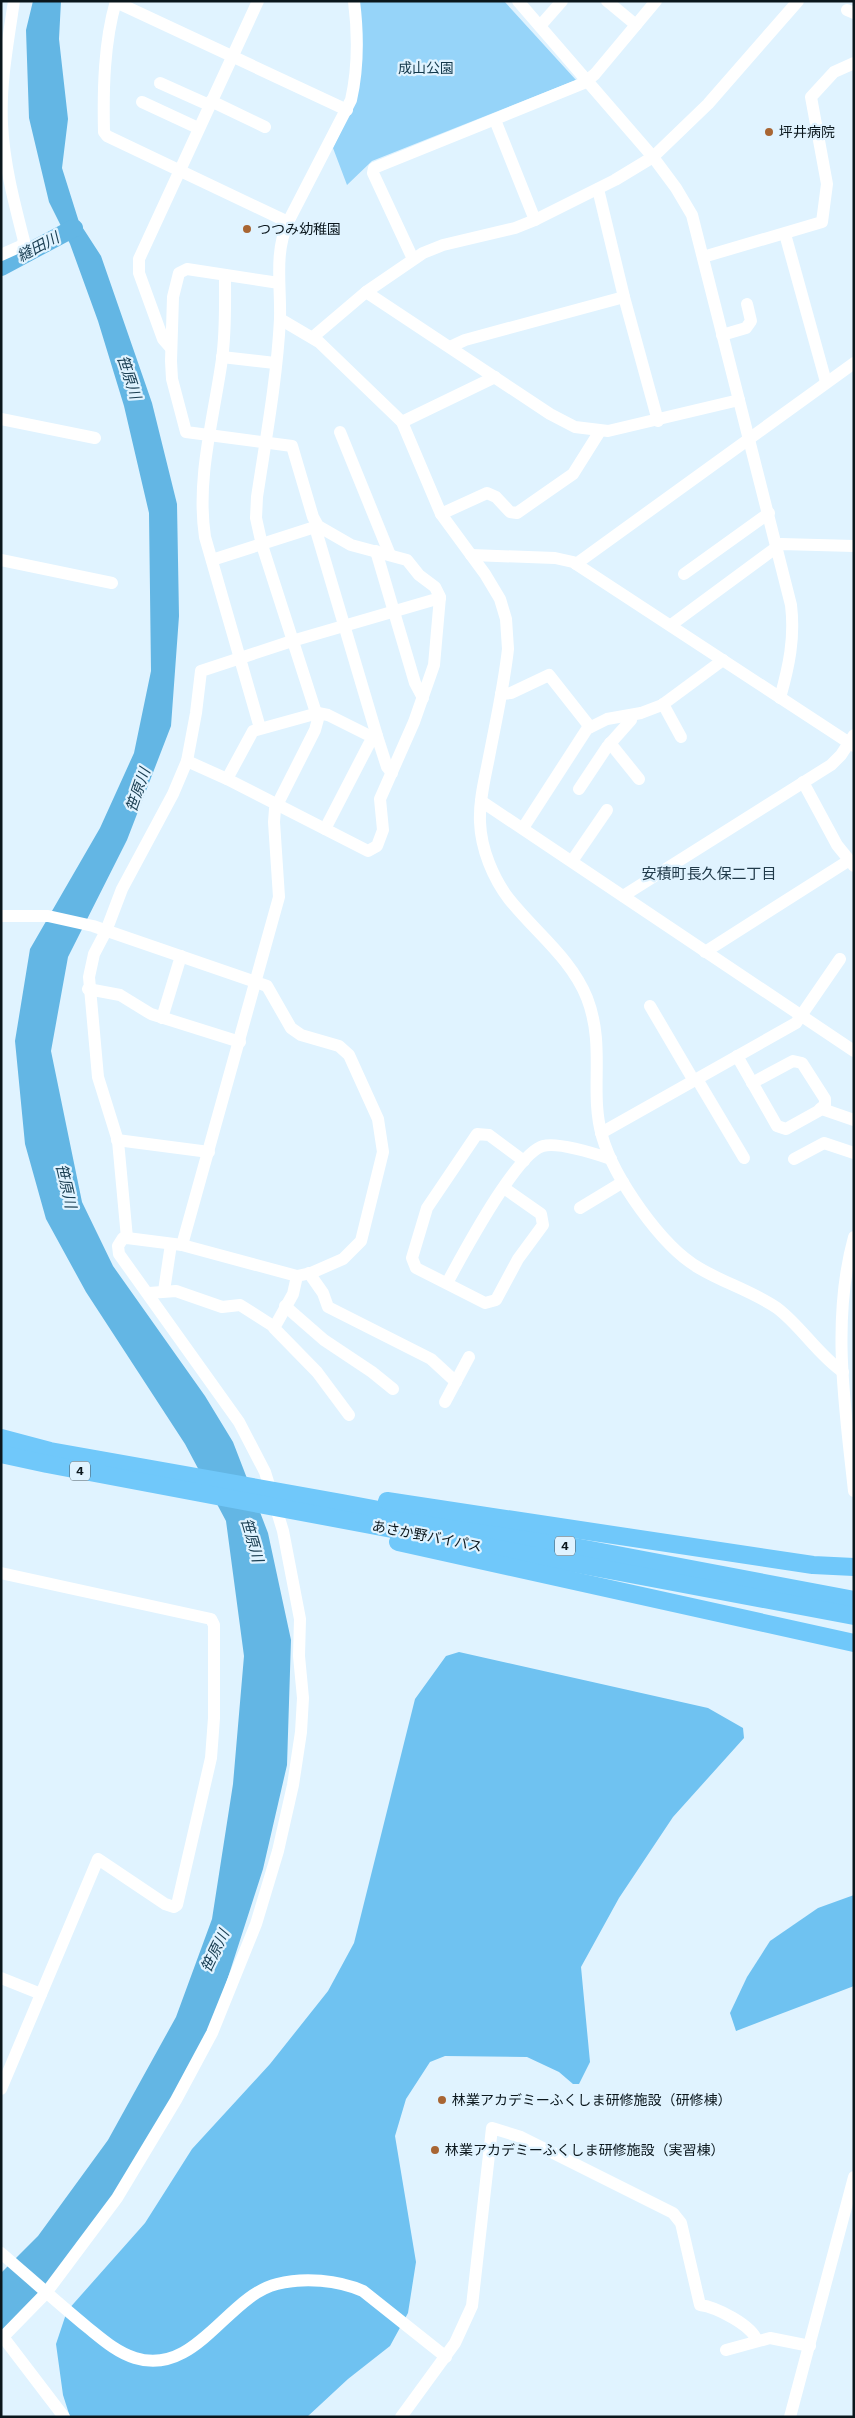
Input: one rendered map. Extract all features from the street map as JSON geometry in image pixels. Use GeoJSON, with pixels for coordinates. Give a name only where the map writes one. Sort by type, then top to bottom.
{"type":"FeatureCollection","features":[{"type":"Feature","properties":{"kind":"highway","name":"あさか野バイパス"},"geometry":{"type":"LineString","coordinates":[[1,1438],[283,1513],[854,1616]]}},
{"type":"Feature","properties":{"kind":"highway","name":"あさか野バイパス"},"geometry":{"type":"LineString","coordinates":[[1,1454],[156,1478],[276,1492],[854,1600]]}},
{"type":"Feature","properties":{"kind":"highway"},"geometry":{"type":"LineString","coordinates":[[276,1492],[344,1495],[796,1562],[854,1567]]}},
{"type":"Feature","properties":{"kind":"highway"},"geometry":{"type":"LineString","coordinates":[[283,1513],[854,1643]]}},
{"type":"Feature","properties":{"kind":"street"},"geometry":{"type":"LineString","coordinates":[[1,255],[21,246],[24,241],[10,186],[2,123],[4,69],[14,1]]}},
{"type":"Feature","properties":{"kind":"street"},"geometry":{"type":"LineString","coordinates":[[288,222],[110,139],[104,132],[104,86],[116,1],[347,110]]}},
{"type":"Feature","properties":{"kind":"street"},"geometry":{"type":"LineString","coordinates":[[170,347],[163,339],[138,266],[144,246],[258,1]]}},
{"type":"Feature","properties":{"kind":"street"},"geometry":{"type":"LineString","coordinates":[[164,1291],[177,1244],[209,1152],[279,897],[274,822],[276,805],[315,730],[318,719],[262,545],[256,518],[257,497],[280,319],[279,249],[288,222],[347,110],[354,86],[356,29],[354,1]]}},
{"type":"Feature","properties":{"kind":"street"},"geometry":{"type":"LineString","coordinates":[[518,1],[653,157],[688,207],[769,513],[793,623],[790,659],[780,698]]}},
{"type":"Feature","properties":{"kind":"street"},"geometry":{"type":"LineString","coordinates":[[540,26],[562,1]]}},
{"type":"Feature","properties":{"kind":"street"},"geometry":{"type":"LineString","coordinates":[[607,1],[636,25]]}},
{"type":"Feature","properties":{"kind":"street"},"geometry":{"type":"LineString","coordinates":[[413,259],[373,170],[378,165],[494,120],[586,81],[656,1]]}},
{"type":"Feature","properties":{"kind":"street"},"geometry":{"type":"LineString","coordinates":[[313,337],[366,292],[413,259],[443,245],[515,228],[536,220],[598,189],[653,157],[708,104],[798,1]]}},
{"type":"Feature","properties":{"kind":"street"},"geometry":{"type":"LineString","coordinates":[[702,257],[822,222],[826,184],[811,97],[834,72],[854,63]]}},
{"type":"Feature","properties":{"kind":"street"},"geometry":{"type":"LineString","coordinates":[[160,83],[264,127]]}},
{"type":"Feature","properties":{"kind":"street"},"geometry":{"type":"LineString","coordinates":[[142,102],[198,128]]}},
{"type":"Feature","properties":{"kind":"street"},"geometry":{"type":"LineString","coordinates":[[494,120],[536,220]]}},
{"type":"Feature","properties":{"kind":"street"},"geometry":{"type":"LineString","coordinates":[[598,189],[624,297],[658,421]]}},
{"type":"Feature","properties":{"kind":"street"},"geometry":{"type":"LineString","coordinates":[[785,234],[826,382]]}},
{"type":"Feature","properties":{"kind":"street"},"geometry":{"type":"LineString","coordinates":[[279,283],[187,270],[180,272],[173,297],[170,347],[172,379],[186,432],[289,445],[293,448],[376,737],[387,767],[392,772]]}},
{"type":"Feature","properties":{"kind":"street"},"geometry":{"type":"LineString","coordinates":[[225,275],[222,357],[210,435],[202,511],[205,537],[260,728]]}},
{"type":"Feature","properties":{"kind":"street"},"geometry":{"type":"LineString","coordinates":[[366,292],[557,419],[584,430],[617,430],[739,400]]}},
{"type":"Feature","properties":{"kind":"street"},"geometry":{"type":"LineString","coordinates":[[450,347],[465,340],[624,297]]}},
{"type":"Feature","properties":{"kind":"street"},"geometry":{"type":"LineString","coordinates":[[722,334],[746,328],[751,321],[746,304]]}},
{"type":"Feature","properties":{"kind":"street"},"geometry":{"type":"LineString","coordinates":[[280,319],[313,337],[394,412],[402,422],[441,514],[496,592],[506,619],[508,649],[481,801],[481,832],[484,849],[495,877],[509,898],[574,973],[588,1002],[598,1042],[598,1113],[601,1133],[610,1159],[623,1182],[665,1240],[682,1256],[699,1268],[757,1296],[778,1309],[804,1332],[821,1354],[843,1372]]}},
{"type":"Feature","properties":{"kind":"street"},"geometry":{"type":"LineString","coordinates":[[222,357],[275,363]]}},
{"type":"Feature","properties":{"kind":"street"},"geometry":{"type":"LineString","coordinates":[[576,564],[854,363]]}},
{"type":"Feature","properties":{"kind":"street"},"geometry":{"type":"LineString","coordinates":[[402,422],[495,377]]}},
{"type":"Feature","properties":{"kind":"street"},"geometry":{"type":"LineString","coordinates":[[1,419],[95,438]]}},
{"type":"Feature","properties":{"kind":"street"},"geometry":{"type":"LineString","coordinates":[[441,514],[487,493],[496,497],[510,512],[517,513],[571,475],[600,431]]}},
{"type":"Feature","properties":{"kind":"street"},"geometry":{"type":"LineString","coordinates":[[340,432],[390,555]]}},
{"type":"Feature","properties":{"kind":"street"},"geometry":{"type":"LineString","coordinates":[[684,574],[769,513]]}},
{"type":"Feature","properties":{"kind":"street"},"geometry":{"type":"LineString","coordinates":[[187,761],[227,779],[366,850],[377,846],[383,830],[380,798],[423,698],[434,665],[440,598],[435,587],[419,575],[410,562],[351,545],[317,527],[212,560]]}},
{"type":"Feature","properties":{"kind":"street"},"geometry":{"type":"LineString","coordinates":[[671,625],[777,546],[787,543],[854,546]]}},
{"type":"Feature","properties":{"kind":"street"},"geometry":{"type":"LineString","coordinates":[[376,551],[415,683],[423,698]]}},
{"type":"Feature","properties":{"kind":"street"},"geometry":{"type":"LineString","coordinates":[[470,555],[555,558],[576,564],[780,698],[852,741],[831,765],[623,896]]}},
{"type":"Feature","properties":{"kind":"street"},"geometry":{"type":"LineString","coordinates":[[1,560],[112,583]]}},
{"type":"Feature","properties":{"kind":"street"},"geometry":{"type":"LineString","coordinates":[[127,1238],[117,1140],[98,1077],[96,1039],[88,989],[92,963],[122,889],[173,794],[187,761],[195,722],[200,671],[292,641],[440,598]]}},
{"type":"Feature","properties":{"kind":"street"},"geometry":{"type":"LineString","coordinates":[[523,828],[580,738],[590,727],[607,720],[632,715],[663,704],[723,660]]}},
{"type":"Feature","properties":{"kind":"street"},"geometry":{"type":"LineString","coordinates":[[501,694],[512,693],[549,675],[590,727]]}},
{"type":"Feature","properties":{"kind":"street"},"geometry":{"type":"LineString","coordinates":[[663,704],[681,737]]}},
{"type":"Feature","properties":{"kind":"street"},"geometry":{"type":"LineString","coordinates":[[227,779],[249,734],[260,728],[315,712],[328,715],[376,737]]}},
{"type":"Feature","properties":{"kind":"street"},"geometry":{"type":"LineString","coordinates":[[579,789],[610,743],[631,720],[632,715]]}},
{"type":"Feature","properties":{"kind":"street"},"geometry":{"type":"LineString","coordinates":[[325,830],[369,744],[376,737]]}},
{"type":"Feature","properties":{"kind":"street"},"geometry":{"type":"LineString","coordinates":[[610,743],[639,779]]}},
{"type":"Feature","properties":{"kind":"street"},"geometry":{"type":"LineString","coordinates":[[705,952],[851,864],[837,846],[803,782]]}},
{"type":"Feature","properties":{"kind":"street"},"geometry":{"type":"LineString","coordinates":[[481,801],[854,1051]]}},
{"type":"Feature","properties":{"kind":"street"},"geometry":{"type":"LineString","coordinates":[[572,861],[607,810]]}},
{"type":"Feature","properties":{"kind":"street"},"geometry":{"type":"LineString","coordinates":[[1,916],[48,916],[106,931],[257,981],[266,986],[274,996],[291,1028],[301,1035],[339,1046],[350,1055],[378,1119],[383,1152],[361,1241],[342,1259],[303,1274],[273,1326]]}},
{"type":"Feature","properties":{"kind":"street"},"geometry":{"type":"LineString","coordinates":[[162,1018],[181,956]]}},
{"type":"Feature","properties":{"kind":"street"},"geometry":{"type":"LineString","coordinates":[[601,1133],[796,1023],[840,959]]}},
{"type":"Feature","properties":{"kind":"street"},"geometry":{"type":"LineString","coordinates":[[88,989],[120,995],[145,1011],[162,1018],[240,1042]]}},
{"type":"Feature","properties":{"kind":"street"},"geometry":{"type":"LineString","coordinates":[[650,1006],[744,1158]]}},
{"type":"Feature","properties":{"kind":"street"},"geometry":{"type":"LineString","coordinates":[[737,1056],[752,1083],[777,1126],[786,1129],[825,1105],[825,1099],[802,1062],[793,1061],[752,1083]]}},
{"type":"Feature","properties":{"kind":"street"},"geometry":{"type":"LineString","coordinates":[[820,1109],[854,1120]]}},
{"type":"Feature","properties":{"kind":"street"},"geometry":{"type":"LineString","coordinates":[[504,1188],[542,1214],[542,1227],[518,1259],[496,1300],[485,1302],[416,1268],[412,1261],[427,1208],[441,1184],[479,1133],[489,1135],[524,1161]]}},
{"type":"Feature","properties":{"kind":"street"},"geometry":{"type":"LineString","coordinates":[[117,1140],[209,1152]]}},
{"type":"Feature","properties":{"kind":"street"},"geometry":{"type":"LineString","coordinates":[[794,1160],[824,1143],[854,1153]]}},
{"type":"Feature","properties":{"kind":"street"},"geometry":{"type":"LineString","coordinates":[[447,1283],[485,1216],[524,1161],[534,1151],[546,1146],[579,1150],[610,1159]]}},
{"type":"Feature","properties":{"kind":"street"},"geometry":{"type":"LineString","coordinates":[[580,1208],[623,1182]]}},
{"type":"Feature","properties":{"kind":"street"},"geometry":{"type":"LineString","coordinates":[[854,1237],[842,1300],[841,1333],[843,1372],[851,1433],[854,1491]]}},
{"type":"Feature","properties":{"kind":"street"},"geometry":{"type":"LineString","coordinates":[[64,2417],[2,2338],[44,2291],[117,2198],[176,2100],[212,2033],[256,1924],[278,1851],[293,1784],[304,1698],[300,1656],[300,1619],[284,1532],[265,1472],[239,1422],[120,1254],[118,1246],[120,1241],[127,1238],[177,1244],[303,1274],[323,1293],[328,1307],[431,1359],[456,1382]]}},
{"type":"Feature","properties":{"kind":"street"},"geometry":{"type":"LineString","coordinates":[[149,1293],[180,1291],[222,1307],[240,1305],[273,1326],[277,1333],[317,1372],[349,1415]]}},
{"type":"Feature","properties":{"kind":"street"},"geometry":{"type":"LineString","coordinates":[[285,1306],[324,1340],[372,1372],[393,1389]]}},
{"type":"Feature","properties":{"kind":"street"},"geometry":{"type":"LineString","coordinates":[[445,1402],[469,1358]]}},
{"type":"Feature","properties":{"kind":"street"},"geometry":{"type":"LineString","coordinates":[[1,1574],[198,1614],[211,1619],[214,1625],[214,1718],[211,1758],[177,1905],[174,1907],[165,1904],[98,1859],[1,2089]]}},
{"type":"Feature","properties":{"kind":"street"},"geometry":{"type":"LineString","coordinates":[[1,1978],[41,1994]]}},
{"type":"Feature","properties":{"kind":"street"},"geometry":{"type":"LineString","coordinates":[[401,2417],[455,2343],[472,2306],[492,2128],[522,2136],[673,2213],[681,2223],[700,2305],[717,2310],[743,2324],[753,2332],[757,2341]]}},
{"type":"Feature","properties":{"kind":"street"},"geometry":{"type":"LineString","coordinates":[[790,2417],[854,2177]]}},
{"type":"Feature","properties":{"kind":"street"},"geometry":{"type":"LineString","coordinates":[[1,2253],[116,2350],[136,2359],[170,2358],[194,2346],[246,2300],[276,2284],[305,2280],[347,2284],[363,2291],[446,2357]]}},
{"type":"Feature","properties":{"kind":"street"},"geometry":{"type":"LineString","coordinates":[[726,2350],[775,2338],[810,2346]]}},
{"type":"Feature","properties":{"kind":"green space","name":"成山公園"},"geometry":{"type":"Polygon","coordinates":[[[358,1],[504,1],[576,80],[372,161],[347,185],[333,148],[357,98],[358,1]]]}},
{"type":"Feature","properties":{"kind":"shaded area"},"geometry":{"type":"Polygon","coordinates":[[[459,1652],[708,1708],[743,1728],[744,1738],[673,1817],[619,1898],[581,1967],[590,2062],[579,2084],[573,2084],[559,2072],[527,2057],[445,2056],[430,2062],[406,2099],[395,2136],[416,2262],[408,2313],[390,2346],[348,2379],[307,2417],[70,2417],[63,2395],[56,2344],[67,2311],[145,2223],[192,2149],[270,2064],[328,1991],[354,1943],[415,1699],[446,1656],[459,1652]]]}},
{"type":"Feature","properties":{"kind":"shaded area"},"geometry":{"type":"Polygon","coordinates":[[[854,1895],[854,1986],[736,2031],[730,2013],[747,1977],[770,1941],[818,1908],[854,1895]]]}},
{"type":"Feature","properties":{"kind":"water","name":"笹原川"},"geometry":{"type":"Polygon","coordinates":[[[33,1],[61,1],[59,39],[68,119],[62,168],[79,222],[101,256],[152,403],[177,504],[179,616],[171,726],[127,840],[68,957],[51,1051],[82,1202],[113,1266],[205,1396],[233,1442],[268,1533],[291,1640],[287,1765],[263,1869],[212,2027],[157,2134],[74,2261],[1,2336],[1,2273],[38,2236],[108,2140],[176,2017],[212,1919],[233,1784],[244,1656],[226,1521],[185,1444],[86,1292],[46,1219],[25,1144],[15,1041],[30,949],[100,828],[134,753],[151,671],[149,513],[124,406],[98,321],[70,244],[49,202],[29,118],[26,30],[33,1]]]}},
{"type":"Feature","properties":{"kind":"waterway","name":"縫田川"},"geometry":{"type":"LineString","coordinates":[[1,267],[74,228]]}},
{"type":"Feature","properties":{"kind":"place","name":"坪井病院"},"geometry":{"type":"Point","coordinates":[769,132]}},
{"type":"Feature","properties":{"kind":"place","name":"つつみ幼稚園"},"geometry":{"type":"Point","coordinates":[247,229]}},
{"type":"Feature","properties":{"kind":"place","name":"林業アカデミーふくしま研修施設（研修棟）"},"geometry":{"type":"Point","coordinates":[442,2100]}},
{"type":"Feature","properties":{"kind":"place","name":"林業アカデミーふくしま研修施設（実習棟）"},"geometry":{"type":"Point","coordinates":[435,2150]}},
{"type":"Feature","properties":{"kind":"district","name":"安積町長久保二丁目"},"geometry":{"type":"Point","coordinates":[709,874]}}]}
